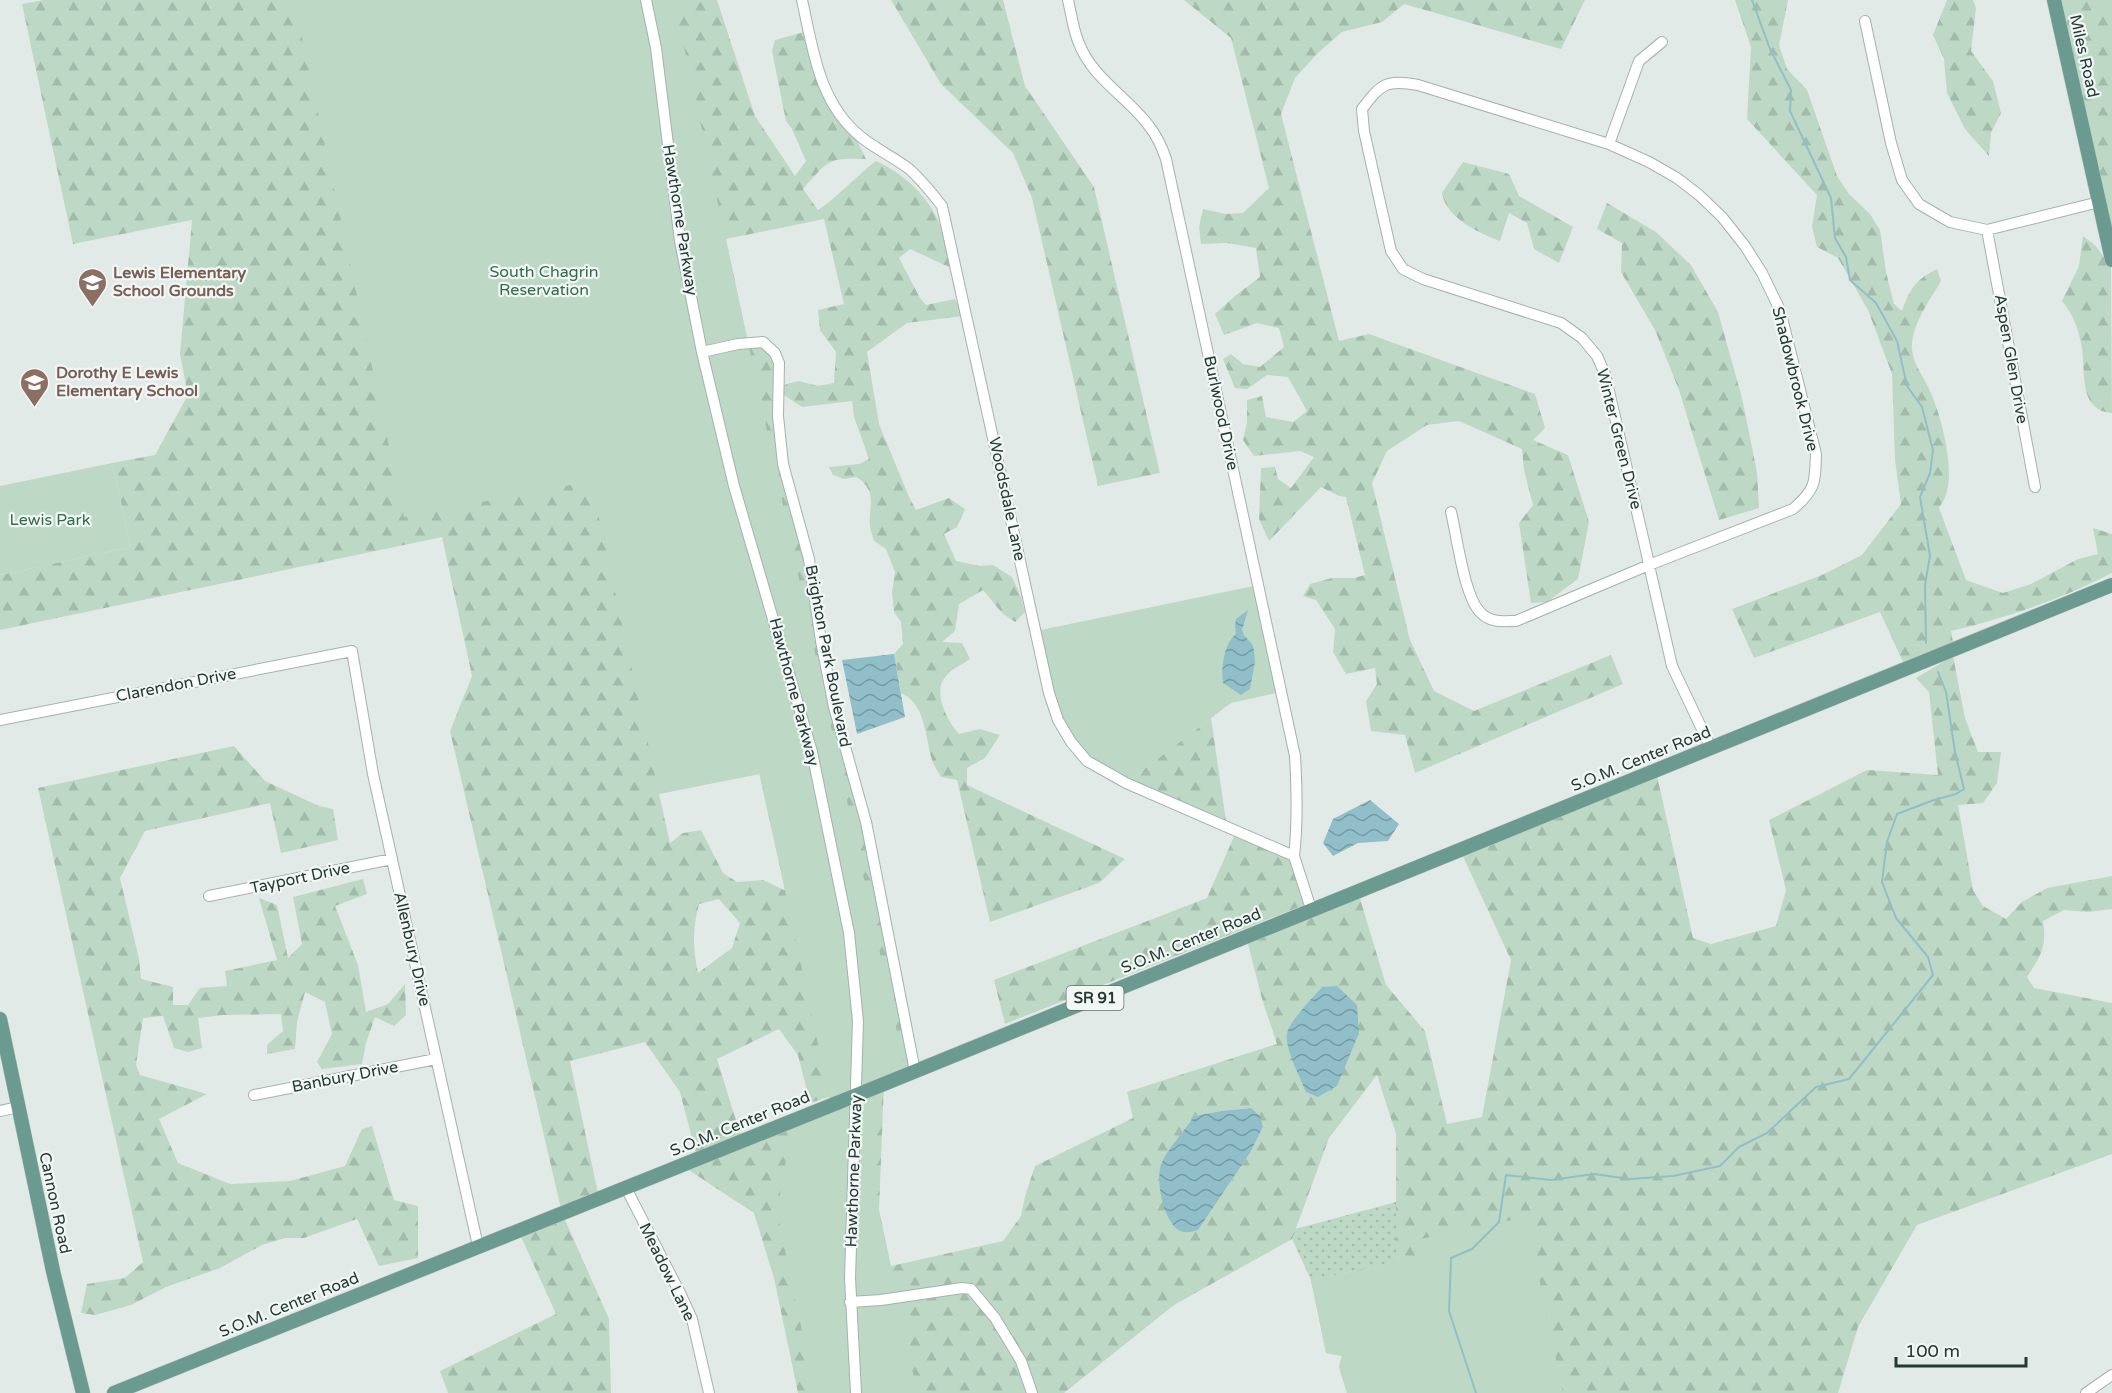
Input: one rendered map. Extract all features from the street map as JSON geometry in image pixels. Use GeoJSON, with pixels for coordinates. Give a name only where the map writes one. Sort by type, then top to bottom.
{"type":"FeatureCollection","features":[{"type":"Feature","properties":{"kind":"main road","name":"Miles Road"},"geometry":{"type":"LineString","coordinates":[[2054,0],[2112,260]]}},
{"type":"Feature","properties":{"kind":"main road","name":"S.O.M. Center Road"},"geometry":{"type":"LineString","coordinates":[[114,1393],[857,1095],[2112,585]]}},
{"type":"Feature","properties":{"kind":"main road","name":"Cannon Road"},"geometry":{"type":"LineString","coordinates":[[0,1019],[53,1271],[83,1393]]}},
{"type":"Feature","properties":{"kind":"street","name":"Hawthorne Parkway"},"geometry":{"type":"LineString","coordinates":[[646,0],[656,48],[680,241],[702,352],[734,486],[812,752],[849,933],[856,992],[858,1054],[850,1233],[850,1302],[856,1393]]}},
{"type":"Feature","properties":{"kind":"street","name":"Woodsdale Lane"},"geometry":{"type":"LineString","coordinates":[[802,0],[819,74],[831,102],[847,124],[862,138],[908,169],[926,185],[942,206],[1049,693],[1058,720],[1071,742],[1087,761],[1126,783],[1294,856]]}},
{"type":"Feature","properties":{"kind":"street","name":"Burlwood Drive"},"geometry":{"type":"LineString","coordinates":[[1068,0],[1078,42],[1092,66],[1107,85],[1148,124],[1159,141],[1166,159],[1295,756],[1298,796],[1294,856]]}},
{"type":"Feature","properties":{"kind":"street"},"geometry":{"type":"LineString","coordinates":[[1865,21],[1890,143],[1902,180],[1919,204],[1950,222],[1987,230],[2098,202]]}},
{"type":"Feature","properties":{"kind":"street"},"geometry":{"type":"LineString","coordinates":[[1609,144],[1639,61],[1662,42]]}},
{"type":"Feature","properties":{"kind":"street","name":"Shadowbrook Drive"},"geometry":{"type":"LineString","coordinates":[[1362,109],[1377,89],[1398,81],[1418,85],[1609,144],[1677,178],[1722,217],[1745,246],[1762,273],[1780,310],[1816,454],[1815,478],[1810,494],[1793,509],[1516,621],[1496,622],[1482,614],[1471,599],[1451,512]]}},
{"type":"Feature","properties":{"kind":"street","name":"Winter Green Drive"},"geometry":{"type":"LineString","coordinates":[[1362,109],[1364,131],[1391,251],[1402,269],[1423,279],[1561,323],[1582,338],[1597,356],[1605,374],[1672,666],[1712,748]]}},
{"type":"Feature","properties":{"kind":"street","name":"Aspen Glen Drive"},"geometry":{"type":"LineString","coordinates":[[1987,230],[2035,487]]}},
{"type":"Feature","properties":{"kind":"street","name":"Brighton Park Boulevard"},"geometry":{"type":"LineString","coordinates":[[702,352],[747,342],[763,342],[775,353],[779,363],[778,417],[783,464],[810,567],[834,707],[866,822],[915,1071]]}},
{"type":"Feature","properties":{"kind":"street","name":"Clarendon Drive"},"geometry":{"type":"LineString","coordinates":[[0,720],[352,651]]}},
{"type":"Feature","properties":{"kind":"street","name":"Allenbury Drive"},"geometry":{"type":"LineString","coordinates":[[352,651],[373,774],[478,1246]]}},
{"type":"Feature","properties":{"kind":"street"},"geometry":{"type":"LineString","coordinates":[[1294,856],[1311,909]]}},
{"type":"Feature","properties":{"kind":"street","name":"Tayport Drive"},"geometry":{"type":"LineString","coordinates":[[209,896],[392,859]]}},
{"type":"Feature","properties":{"kind":"street","name":"Banbury Drive"},"geometry":{"type":"LineString","coordinates":[[254,1095],[436,1059]]}},
{"type":"Feature","properties":{"kind":"street"},"geometry":{"type":"LineString","coordinates":[[0,1111],[18,1107]]}},
{"type":"Feature","properties":{"kind":"street","name":"Meadow Lane"},"geometry":{"type":"LineString","coordinates":[[626,1188],[692,1319],[710,1393]]}},
{"type":"Feature","properties":{"kind":"street"},"geometry":{"type":"LineString","coordinates":[[850,1302],[881,1300],[962,1288],[971,1289],[995,1318],[1014,1347],[1032,1393]]}},
{"type":"Feature","properties":{"kind":"street"},"geometry":{"type":"LineString","coordinates":[[2086,1393],[2112,1375]]}},
{"type":"Feature","properties":{"kind":"green space"},"geometry":{"type":"Polygon","coordinates":[[[43,0],[717,0],[755,116],[795,176],[806,161],[786,121],[772,51],[775,40],[804,32],[814,70],[832,114],[857,141],[866,159],[836,160],[818,172],[803,189],[818,210],[876,161],[895,171],[926,200],[942,230],[951,268],[910,249],[899,258],[926,305],[955,299],[963,316],[907,323],[867,352],[879,424],[916,510],[949,498],[965,509],[957,527],[944,534],[956,561],[980,566],[993,565],[1012,577],[1025,612],[1015,622],[1002,613],[983,590],[959,604],[955,631],[942,642],[962,643],[970,659],[952,670],[942,681],[940,689],[942,705],[959,734],[980,729],[1000,735],[985,758],[967,768],[967,785],[1125,859],[1099,883],[990,922],[957,780],[941,777],[932,760],[920,713],[909,698],[901,693],[894,654],[903,644],[901,622],[894,612],[892,592],[895,572],[886,549],[874,541],[870,527],[870,493],[863,482],[856,477],[844,479],[833,475],[829,467],[859,464],[869,459],[854,417],[852,401],[802,407],[784,395],[784,385],[798,381],[818,386],[834,383],[836,352],[820,330],[818,310],[844,304],[824,219],[726,239],[748,342],[755,341],[775,353],[778,417],[791,494],[821,641],[860,794],[915,1071],[884,1083],[879,1210],[891,1266],[1003,1241],[1021,1216],[1035,1166],[1133,1118],[1127,1092],[1277,1044],[1262,999],[1246,936],[1358,892],[1386,985],[1425,1031],[1447,1124],[1482,1117],[1511,960],[1460,850],[1656,771],[1693,938],[1711,944],[1776,926],[1786,890],[1769,820],[1867,770],[1938,775],[1929,692],[1916,678],[1953,656],[1965,718],[1978,752],[2001,752],[1997,783],[1983,803],[1958,805],[1973,890],[1983,906],[2006,919],[2022,902],[2047,888],[2112,876],[2112,909],[2088,912],[2064,910],[2043,921],[2042,951],[2027,977],[2034,988],[2112,1003],[2112,1154],[1917,1225],[1858,1327],[1838,1393],[1347,1393],[1339,1367],[1342,1356],[1326,1353],[1311,1280],[1396,1262],[1396,1134],[1377,1075],[1329,1138],[1292,1239],[1174,1305],[1064,1393],[798,1393],[774,1278],[754,1213],[681,1165],[697,1158],[680,1092],[645,1042],[570,1061],[599,1198],[562,1213],[450,731],[472,676],[442,537],[0,630],[0,575],[131,547],[112,463],[155,455],[188,395],[180,354],[192,220],[73,244],[22,4],[43,0]],[[759,773],[659,794],[670,843],[683,833],[701,830],[723,873],[737,882],[763,880],[785,890],[759,773]],[[719,899],[699,904],[694,939],[698,973],[732,948],[740,923],[719,899]],[[779,1029],[717,1059],[742,1140],[831,1105],[829,1097],[810,1103],[798,1055],[779,1029]],[[1251,1108],[1194,1116],[1161,1163],[1198,1230],[1250,1153],[1263,1127],[1251,1108]]]}},
{"type":"Feature","properties":{"kind":"green space","name":"South Chagrin Reservation"},"geometry":{"type":"Polygon","coordinates":[[[294,0],[674,0],[906,1074],[885,1083],[871,1173],[917,1393],[815,1393],[777,1212],[793,1120],[831,1104],[760,774],[659,794],[591,481],[404,517],[294,0]]]}},
{"type":"Feature","properties":{"kind":"green space"},"geometry":{"type":"Polygon","coordinates":[[[891,0],[1003,0],[1025,86],[1094,187],[1160,473],[1098,486],[1032,198],[1013,153],[941,84],[891,0]]]}},
{"type":"Feature","properties":{"kind":"green space"},"geometry":{"type":"Polygon","coordinates":[[[1184,0],[1585,0],[1561,49],[1404,4],[1382,22],[1342,32],[1318,53],[1295,78],[1281,114],[1339,341],[1369,334],[1535,394],[1545,428],[1533,440],[1568,455],[1589,522],[1578,579],[1547,602],[1531,603],[1519,523],[1533,505],[1524,470],[1522,449],[1459,421],[1427,425],[1387,451],[1372,483],[1410,640],[1434,691],[1474,711],[1611,655],[1623,684],[1415,773],[1405,735],[1371,731],[1366,701],[1377,684],[1375,668],[1346,674],[1333,652],[1335,629],[1316,600],[1303,596],[1310,584],[1332,578],[1354,578],[1365,575],[1346,497],[1321,487],[1269,541],[1259,519],[1261,468],[1275,467],[1278,479],[1291,488],[1314,457],[1300,451],[1254,456],[1243,440],[1247,422],[1247,400],[1262,396],[1266,417],[1293,422],[1307,411],[1288,377],[1267,375],[1247,389],[1235,388],[1223,359],[1231,354],[1243,364],[1260,367],[1284,347],[1279,328],[1257,323],[1224,335],[1215,314],[1260,277],[1256,248],[1227,243],[1201,244],[1199,227],[1203,209],[1226,214],[1243,213],[1269,188],[1231,38],[1184,0]]]}},
{"type":"Feature","properties":{"kind":"green space"},"geometry":{"type":"Polygon","coordinates":[[[1735,0],[1788,0],[1779,45],[1787,69],[1807,90],[1837,176],[1849,194],[1870,214],[1880,230],[1886,272],[1894,304],[1902,311],[1914,286],[1923,277],[1937,269],[1941,281],[1918,322],[1912,349],[1942,426],[1948,454],[1949,480],[1946,495],[1939,508],[1966,580],[2003,593],[2031,584],[2078,559],[2098,554],[2093,528],[2112,534],[2112,573],[2033,607],[1951,631],[1953,642],[1903,662],[1880,612],[1754,658],[1732,609],[1822,575],[1862,555],[1901,504],[1895,460],[1892,374],[1868,310],[1838,258],[1817,247],[1812,227],[1817,195],[1747,119],[1751,47],[1735,0]]]}},
{"type":"Feature","properties":{"kind":"green space"},"geometry":{"type":"Polygon","coordinates":[[[1947,0],[1973,0],[1976,8],[1971,51],[1993,81],[2001,113],[1991,133],[1989,156],[1965,129],[1947,93],[1944,59],[1933,35],[1947,0]]]}},
{"type":"Feature","properties":{"kind":"green space"},"geometry":{"type":"Polygon","coordinates":[[[2054,0],[2112,0],[2112,260],[2054,0]]]}},
{"type":"Feature","properties":{"kind":"green space"},"geometry":{"type":"Polygon","coordinates":[[[1463,162],[1509,174],[1519,196],[1573,227],[1559,263],[1534,249],[1527,223],[1509,213],[1500,241],[1473,229],[1450,210],[1442,193],[1463,162]]]}},
{"type":"Feature","properties":{"kind":"green space"},"geometry":{"type":"Polygon","coordinates":[[[1607,203],[1656,232],[1691,265],[1718,312],[1742,398],[1757,472],[1759,508],[1719,520],[1679,390],[1655,330],[1621,272],[1622,243],[1597,229],[1607,203]]]}},
{"type":"Feature","properties":{"kind":"green space"},"geometry":{"type":"Polygon","coordinates":[[[2083,236],[2095,245],[2111,267],[2112,413],[2101,410],[2088,396],[2085,386],[2083,353],[2076,325],[2062,301],[2079,266],[2083,236]]]}},
{"type":"Feature","properties":{"kind":"green space","name":"Lewis Park"},"geometry":{"type":"Polygon","coordinates":[[[112,463],[131,547],[0,575],[0,486],[112,463]]]}},
{"type":"Feature","properties":{"kind":"green space"},"geometry":{"type":"Polygon","coordinates":[[[1258,585],[1281,692],[1231,703],[1126,783],[1087,761],[1058,720],[1036,631],[1258,585]]]}},
{"type":"Feature","properties":{"kind":"green space"},"geometry":{"type":"Polygon","coordinates":[[[1211,718],[1227,828],[1126,783],[1211,718]]]}},
{"type":"Feature","properties":{"kind":"green space"},"geometry":{"type":"Polygon","coordinates":[[[234,746],[265,781],[319,806],[333,809],[338,840],[281,853],[270,803],[145,831],[120,878],[139,959],[141,979],[173,987],[173,1005],[188,1005],[200,988],[227,986],[225,971],[277,960],[259,898],[277,905],[288,958],[302,944],[293,897],[363,879],[367,894],[335,906],[358,965],[366,1012],[388,1004],[405,984],[406,1015],[394,1026],[375,1017],[362,1064],[322,1069],[317,1062],[332,1034],[325,1002],[305,992],[297,1022],[295,1049],[267,1054],[267,1045],[283,1031],[281,1014],[198,1018],[202,1048],[188,1052],[174,1048],[163,1016],[143,1018],[136,1065],[140,1075],[207,1094],[159,1119],[178,1163],[230,1184],[290,1181],[345,1166],[362,1129],[372,1126],[394,1200],[418,1206],[418,1258],[379,1266],[357,1219],[304,1238],[285,1238],[262,1245],[220,1268],[166,1287],[131,1305],[95,1315],[81,1313],[87,1284],[125,1278],[143,1262],[38,788],[234,746]]]}},
{"type":"Feature","properties":{"kind":"green space"},"geometry":{"type":"Polygon","coordinates":[[[1236,832],[1294,856],[1309,903],[1005,1024],[994,980],[1207,898],[1236,832]]]}},
{"type":"Feature","properties":{"kind":"green space"},"geometry":{"type":"Polygon","coordinates":[[[1396,1202],[1396,1262],[1311,1280],[1292,1239],[1295,1229],[1396,1202]]]}},
{"type":"Feature","properties":{"kind":"green space"},"geometry":{"type":"Polygon","coordinates":[[[562,1213],[609,1319],[611,1393],[448,1393],[440,1371],[556,1314],[518,1230],[562,1213]]]}},
{"type":"Feature","properties":{"kind":"green space"},"geometry":{"type":"Polygon","coordinates":[[[1526,1217],[1563,1393],[1347,1393],[1339,1367],[1342,1356],[1326,1353],[1311,1280],[1414,1259],[1416,1240],[1526,1217]]]}},
{"type":"Feature","properties":{"kind":"water"},"geometry":{"type":"Polygon","coordinates":[[[1248,610],[1242,630],[1252,644],[1255,662],[1250,689],[1241,695],[1223,683],[1222,670],[1226,650],[1236,634],[1236,619],[1248,610]]]}},
{"type":"Feature","properties":{"kind":"water"},"geometry":{"type":"Polygon","coordinates":[[[894,654],[905,717],[857,734],[842,660],[894,654]]]}},
{"type":"Feature","properties":{"kind":"water"},"geometry":{"type":"Polygon","coordinates":[[[1370,800],[1399,824],[1388,841],[1358,843],[1333,856],[1323,843],[1333,819],[1370,800]]]}},
{"type":"Feature","properties":{"kind":"water"},"geometry":{"type":"Polygon","coordinates":[[[1337,986],[1357,1005],[1359,1033],[1337,1086],[1318,1097],[1306,1092],[1290,1054],[1287,1033],[1297,1016],[1322,987],[1337,986]]]}},
{"type":"Feature","properties":{"kind":"water"},"geometry":{"type":"Polygon","coordinates":[[[1251,1108],[1260,1116],[1263,1127],[1250,1153],[1198,1230],[1186,1232],[1177,1229],[1166,1213],[1160,1190],[1160,1169],[1165,1157],[1194,1116],[1251,1108]]]}},
{"type":"Feature","properties":{"kind":"waterway"},"geometry":{"type":"LineString","coordinates":[[1752,0],[1770,49],[1791,90],[1790,111],[1831,198],[1835,238],[1846,257],[1850,280],[1876,303],[1897,341],[1907,386],[1922,407],[1933,450],[1930,473],[1920,497],[1930,556],[1925,585],[1926,643]]}},
{"type":"Feature","properties":{"kind":"waterway"},"geometry":{"type":"LineString","coordinates":[[1476,1393],[1449,1311],[1451,1258],[1472,1249],[1499,1222],[1506,1175],[1551,1180],[1594,1174],[1630,1179],[1673,1176],[1720,1166],[1739,1147],[1767,1133],[1816,1087],[1849,1079],[1933,975],[1928,957],[1896,918],[1882,882],[1887,842],[1897,814],[1956,794],[1964,789],[1955,752],[1946,692],[1938,672]]}},
{"type":"Feature","properties":{"kind":"place","name":"Lewis Elementary School Grounds"},"geometry":{"type":"Point","coordinates":[92,308]}},
{"type":"Feature","properties":{"kind":"place","name":"Dorothy E Lewis Elementary School"},"geometry":{"type":"Point","coordinates":[35,408]}}]}
